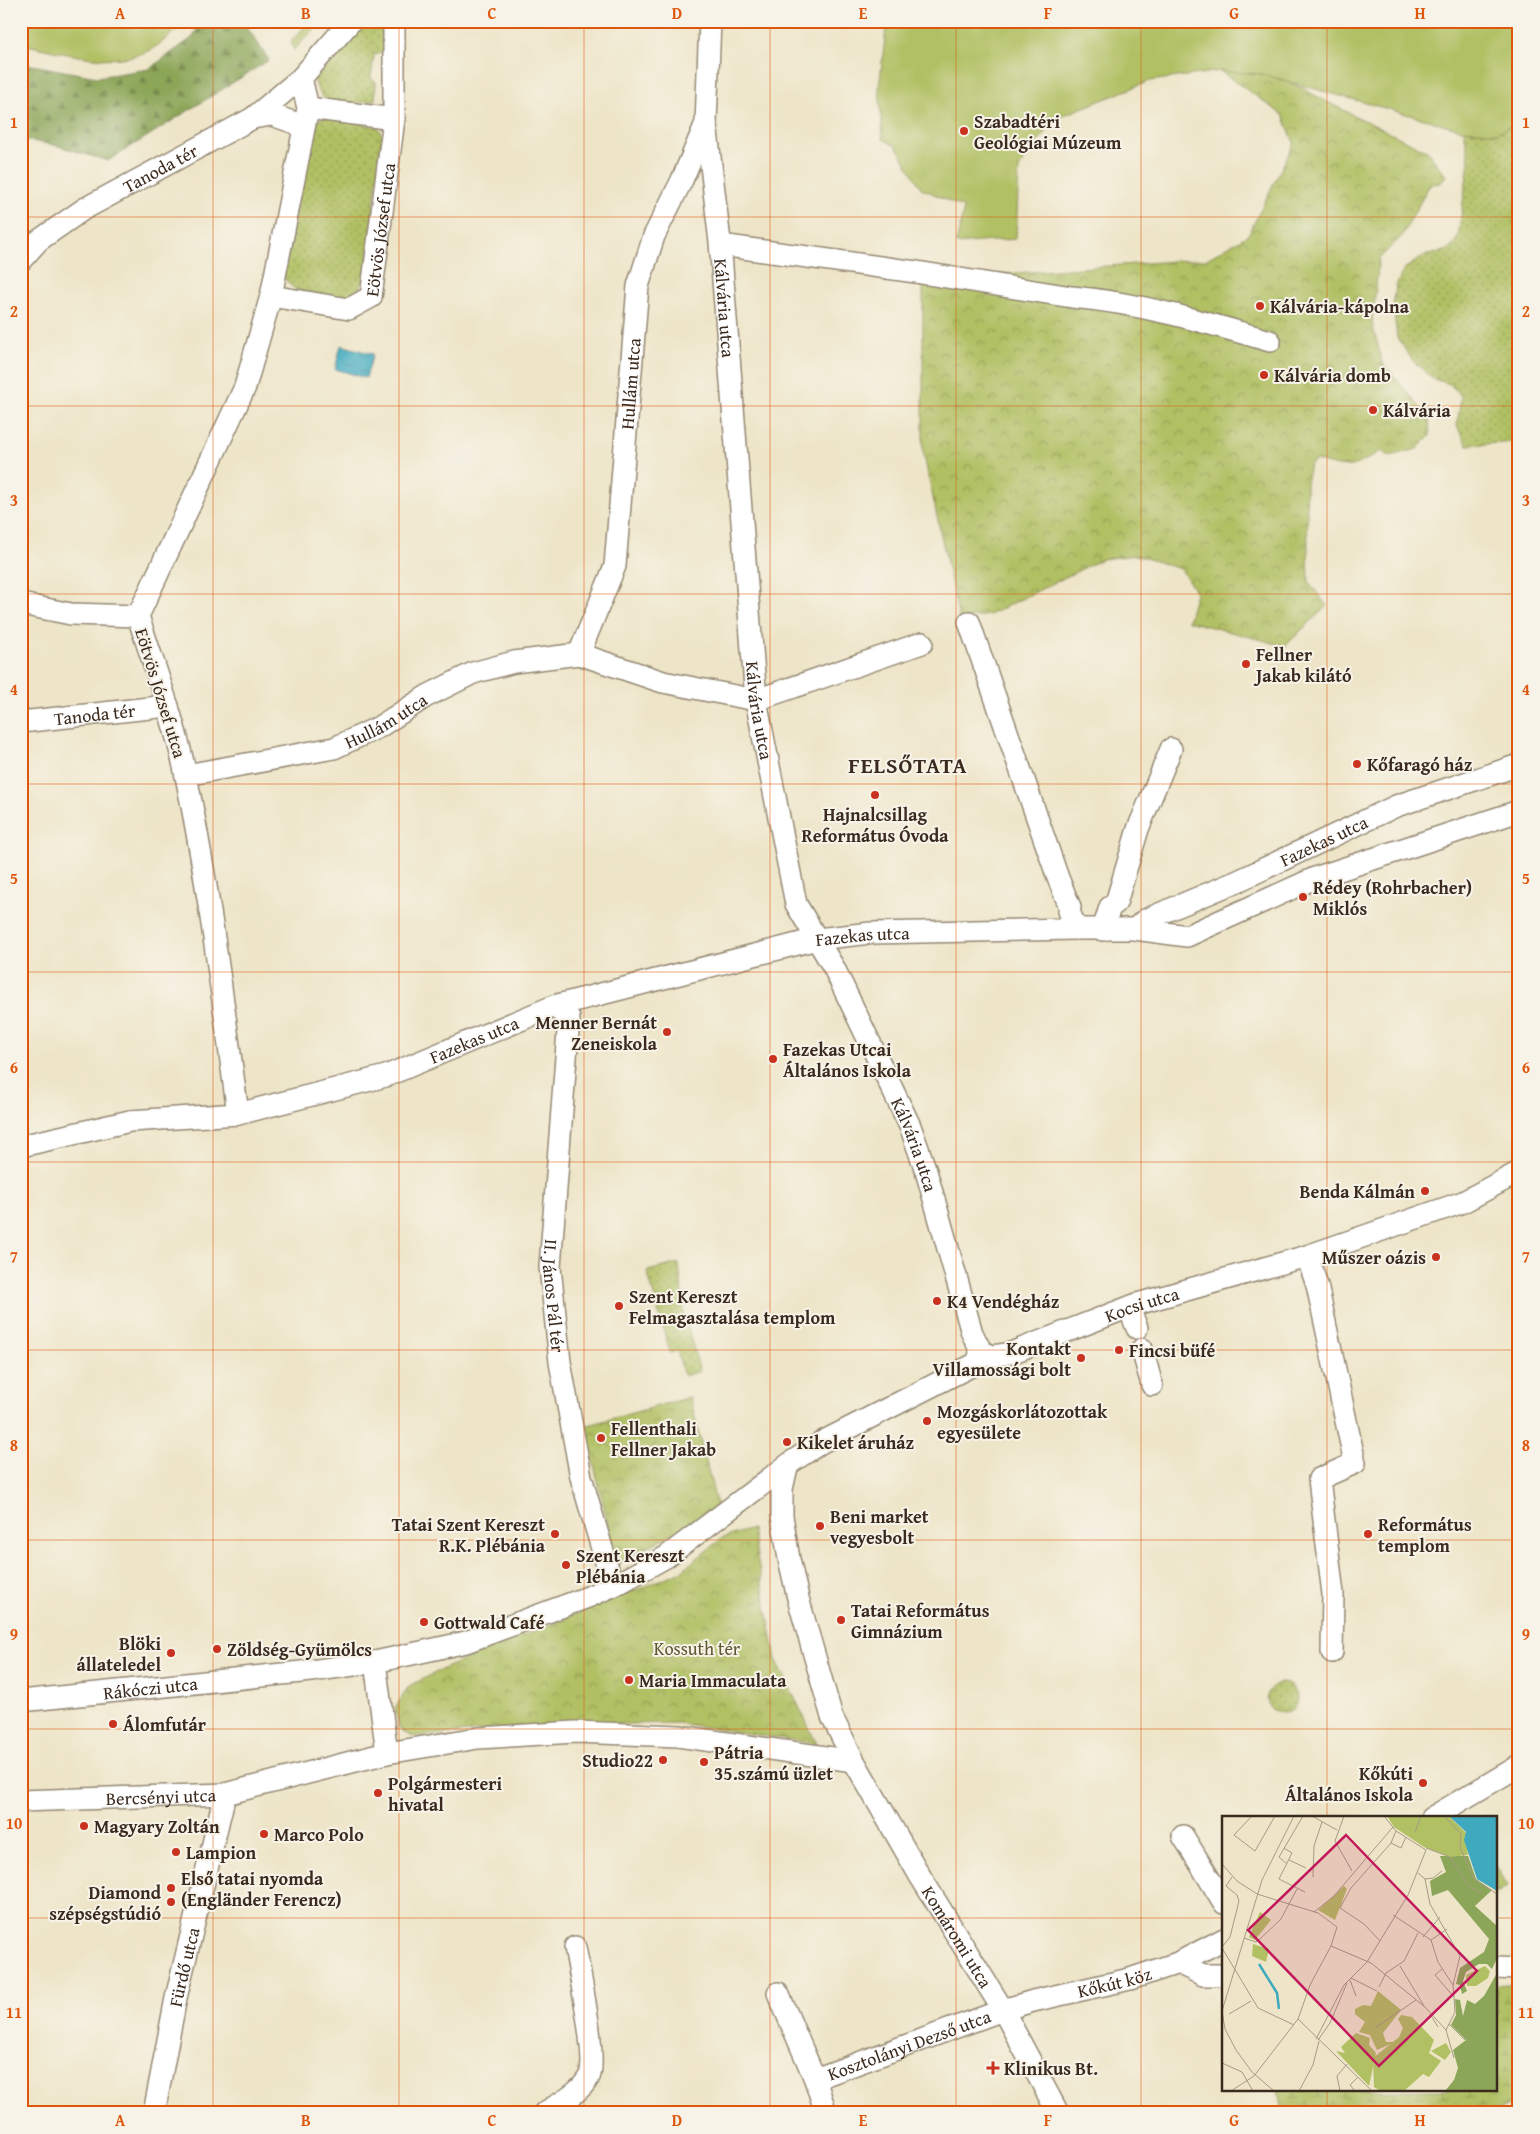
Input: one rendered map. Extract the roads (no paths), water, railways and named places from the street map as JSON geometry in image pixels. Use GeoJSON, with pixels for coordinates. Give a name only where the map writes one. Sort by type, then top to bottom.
{"type":"FeatureCollection","features":[{"type":"Feature","properties":{"kind":"street"},"geometry":{"type":"LineString","coordinates":[[300,78],[351,21]]}},
{"type":"Feature","properties":{"kind":"street","name":"Eötvös József utca"},"geometry":{"type":"LineString","coordinates":[[271,296],[349,309],[371,297],[394,119],[394,21]]}},
{"type":"Feature","properties":{"kind":"street","name":"Kálvária utca"},"geometry":{"type":"LineString","coordinates":[[712,25],[706,123],[721,246],[756,700],[796,904],[834,968],[910,1126],[929,1180],[972,1333],[982,1351]]}},
{"type":"Feature","properties":{"kind":"street","name":"Eötvös József utca"},"geometry":{"type":"LineString","coordinates":[[238,1114],[215,946],[186,775],[168,706],[138,616],[245,387],[271,296],[306,117],[300,78]]}},
{"type":"Feature","properties":{"kind":"street","name":"Tanoda tér"},"geometry":{"type":"LineString","coordinates":[[21,260],[38,241],[84,209],[253,118],[300,78]]}},
{"type":"Feature","properties":{"kind":"street"},"geometry":{"type":"LineString","coordinates":[[253,118],[272,115],[394,119]]}},
{"type":"Feature","properties":{"kind":"street","name":"Hullám utca"},"geometry":{"type":"LineString","coordinates":[[579,654],[615,566],[638,286],[654,236],[682,180],[706,123]]}},
{"type":"Feature","properties":{"kind":"street"},"geometry":{"type":"LineString","coordinates":[[721,246],[1097,299],[1185,316],[1270,341]]}},
{"type":"Feature","properties":{"kind":"street"},"geometry":{"type":"LineString","coordinates":[[21,604],[71,614],[138,616]]}},
{"type":"Feature","properties":{"kind":"street"},"geometry":{"type":"LineString","coordinates":[[969,622],[1070,907],[1069,911],[1076,929]]}},
{"type":"Feature","properties":{"kind":"street"},"geometry":{"type":"LineString","coordinates":[[756,700],[922,643]]}},
{"type":"Feature","properties":{"kind":"street","name":"Hullám utca"},"geometry":{"type":"LineString","coordinates":[[186,775],[334,748],[379,728],[427,696],[473,673],[514,662],[579,654],[663,682],[756,700]]}},
{"type":"Feature","properties":{"kind":"street","name":"Tanoda tér"},"geometry":{"type":"LineString","coordinates":[[21,722],[168,706]]}},
{"type":"Feature","properties":{"kind":"street"},"geometry":{"type":"LineString","coordinates":[[1103,930],[1110,907],[1116,903],[1138,829],[1171,749]]}},
{"type":"Feature","properties":{"kind":"street","name":"Fazekas utca"},"geometry":{"type":"LineString","coordinates":[[1135,929],[1145,920],[1238,881],[1396,806],[1519,765]]}},
{"type":"Feature","properties":{"kind":"street","name":"Fazekas utca"},"geometry":{"type":"LineString","coordinates":[[21,1146],[130,1121],[238,1114],[386,1076],[554,1006],[817,939],[871,933],[1076,929],[1135,929],[1187,936],[1315,878],[1519,811]]}},
{"type":"Feature","properties":{"kind":"street","name":"II. János Pál tér"},"geometry":{"type":"LineString","coordinates":[[554,1006],[569,1018],[550,1267],[560,1362],[581,1477],[613,1586]]}},
{"type":"Feature","properties":{"kind":"street","name":"Kocsi utca"},"geometry":{"type":"LineString","coordinates":[[982,1351],[992,1356],[1011,1353],[1128,1308],[1307,1256],[1463,1202],[1518,1174]]}},
{"type":"Feature","properties":{"kind":"street"},"geometry":{"type":"LineString","coordinates":[[1307,1256],[1317,1285],[1355,1463],[1319,1479],[1333,1594],[1332,1652]]}},
{"type":"Feature","properties":{"kind":"street"},"geometry":{"type":"LineString","coordinates":[[1128,1308],[1137,1328]]}},
{"type":"Feature","properties":{"kind":"street"},"geometry":{"type":"LineString","coordinates":[[1142,1349],[1152,1385]]}},
{"type":"Feature","properties":{"kind":"street"},"geometry":{"type":"LineString","coordinates":[[854,1761],[678,1736],[575,1732],[478,1738],[387,1753],[374,1662],[466,1642],[613,1586],[666,1557],[822,1442],[977,1363],[982,1351]]}},
{"type":"Feature","properties":{"kind":"street"},"geometry":{"type":"LineString","coordinates":[[787,1467],[782,1489],[782,1516],[794,1582],[832,1717],[854,1761]]}},
{"type":"Feature","properties":{"kind":"street","name":"Rákóczi utca"},"geometry":{"type":"LineString","coordinates":[[21,1701],[280,1674],[374,1662]]}},
{"type":"Feature","properties":{"kind":"street","name":"Bercsényi utca"},"geometry":{"type":"LineString","coordinates":[[21,1801],[225,1794],[387,1753]]}},
{"type":"Feature","properties":{"kind":"street","name":"Komáromi utca"},"geometry":{"type":"LineString","coordinates":[[854,1761],[920,1876],[1003,2010],[1058,2113]]}},
{"type":"Feature","properties":{"kind":"street"},"geometry":{"type":"LineString","coordinates":[[1435,1816],[1519,1766]]}},
{"type":"Feature","properties":{"kind":"street","name":"Fürdő utca"},"geometry":{"type":"LineString","coordinates":[[154,2113],[176,1998],[225,1794]]}},
{"type":"Feature","properties":{"kind":"street"},"geometry":{"type":"LineString","coordinates":[[1183,1836],[1222,1900]]}},
{"type":"Feature","properties":{"kind":"street","name":"Kőkút köz"},"geometry":{"type":"LineString","coordinates":[[1003,2010],[1033,2001],[1130,1979],[1178,1963],[1222,1940]]}},
{"type":"Feature","properties":{"kind":"street"},"geometry":{"type":"LineString","coordinates":[[553,2110],[574,2094],[590,2076],[591,2048],[575,1947]]}},
{"type":"Feature","properties":{"kind":"street"},"geometry":{"type":"LineString","coordinates":[[1178,1963],[1203,1975],[1222,1975]]}},
{"type":"Feature","properties":{"kind":"street"},"geometry":{"type":"LineString","coordinates":[[1498,1968],[1519,1969]]}},
{"type":"Feature","properties":{"kind":"street","name":"Kosztolányi Dezső utca"},"geometry":{"type":"LineString","coordinates":[[778,1993],[815,2079],[826,2113]]}},
{"type":"Feature","properties":{"kind":"street","name":"Kosztolányi Dezső utca"},"geometry":{"type":"LineString","coordinates":[[815,2079],[1003,2010]]}},
{"type":"Feature","properties":{"kind":"water"},"geometry":{"type":"Polygon","coordinates":[[[341,345],[373,354],[366,378],[335,369],[341,345]]]}},
{"type":"Feature","properties":{"kind":"place","name":"Szabadtéri Geológiai Múzeum"},"geometry":{"type":"Point","coordinates":[964,131]}},
{"type":"Feature","properties":{"kind":"place","name":"Kálvária-kápolna"},"geometry":{"type":"Point","coordinates":[1260,306]}},
{"type":"Feature","properties":{"kind":"place","name":"Kálvária domb"},"geometry":{"type":"Point","coordinates":[1264,375]}},
{"type":"Feature","properties":{"kind":"place","name":"Kálvária"},"geometry":{"type":"Point","coordinates":[1373,410]}},
{"type":"Feature","properties":{"kind":"place","name":"Fellner Jakab kilátó"},"geometry":{"type":"Point","coordinates":[1246,664]}},
{"type":"Feature","properties":{"kind":"place","name":"Kőfaragó ház"},"geometry":{"type":"Point","coordinates":[1357,764]}},
{"type":"Feature","properties":{"kind":"place","name":"Hajnalcsillag Református Óvoda"},"geometry":{"type":"Point","coordinates":[875,795]}},
{"type":"Feature","properties":{"kind":"place","name":"Rédey (Rohrbacher) Miklós"},"geometry":{"type":"Point","coordinates":[1303,897]}},
{"type":"Feature","properties":{"kind":"place","name":"Menner Bernát Zeneiskola"},"geometry":{"type":"Point","coordinates":[667,1032]}},
{"type":"Feature","properties":{"kind":"place","name":"Fazekas Utcai Általános Iskola"},"geometry":{"type":"Point","coordinates":[773,1059]}},
{"type":"Feature","properties":{"kind":"place","name":"Benda Kálmán"},"geometry":{"type":"Point","coordinates":[1425,1191]}},
{"type":"Feature","properties":{"kind":"place","name":"Műszer oázis"},"geometry":{"type":"Point","coordinates":[1436,1257]}},
{"type":"Feature","properties":{"kind":"place","name":"K4 Vendégház"},"geometry":{"type":"Point","coordinates":[937,1301]}},
{"type":"Feature","properties":{"kind":"place","name":"Szent Kereszt Felmagasztalása templom"},"geometry":{"type":"Point","coordinates":[619,1306]}},
{"type":"Feature","properties":{"kind":"place","name":"Fincsi büfé"},"geometry":{"type":"Point","coordinates":[1119,1350]}},
{"type":"Feature","properties":{"kind":"place","name":"Kontakt Villamossági bolt"},"geometry":{"type":"Point","coordinates":[1081,1358]}},
{"type":"Feature","properties":{"kind":"place","name":"Mozgáskorlátozottak egyesülete"},"geometry":{"type":"Point","coordinates":[927,1421]}},
{"type":"Feature","properties":{"kind":"place","name":"Fellenthali Fellner Jakab"},"geometry":{"type":"Point","coordinates":[601,1438]}},
{"type":"Feature","properties":{"kind":"place","name":"Kikelet áruház"},"geometry":{"type":"Point","coordinates":[787,1442]}},
{"type":"Feature","properties":{"kind":"place","name":"Beni market vegyesbolt"},"geometry":{"type":"Point","coordinates":[820,1526]}},
{"type":"Feature","properties":{"kind":"place","name":"Tatai Szent Kereszt R.K. Plébánia"},"geometry":{"type":"Point","coordinates":[555,1534]}},
{"type":"Feature","properties":{"kind":"place","name":"Református templom"},"geometry":{"type":"Point","coordinates":[1368,1534]}},
{"type":"Feature","properties":{"kind":"place","name":"Szent Kereszt Plébánia"},"geometry":{"type":"Point","coordinates":[566,1565]}},
{"type":"Feature","properties":{"kind":"place","name":"Tatai Református Gimnázium"},"geometry":{"type":"Point","coordinates":[841,1620]}},
{"type":"Feature","properties":{"kind":"place","name":"Gottwald Café"},"geometry":{"type":"Point","coordinates":[424,1622]}},
{"type":"Feature","properties":{"kind":"place","name":"Zöldség-Gyümölcs"},"geometry":{"type":"Point","coordinates":[217,1649]}},
{"type":"Feature","properties":{"kind":"place","name":"Blöki állateledel"},"geometry":{"type":"Point","coordinates":[171,1653]}},
{"type":"Feature","properties":{"kind":"place","name":"Maria Immaculata"},"geometry":{"type":"Point","coordinates":[629,1680]}},
{"type":"Feature","properties":{"kind":"place","name":"Álomfutár"},"geometry":{"type":"Point","coordinates":[113,1724]}},
{"type":"Feature","properties":{"kind":"place","name":"Studio22"},"geometry":{"type":"Point","coordinates":[663,1760]}},
{"type":"Feature","properties":{"kind":"place","name":"Pátria 35.számú üzlet"},"geometry":{"type":"Point","coordinates":[704,1762]}},
{"type":"Feature","properties":{"kind":"place","name":"Kőkúti Általános Iskola"},"geometry":{"type":"Point","coordinates":[1423,1783]}},
{"type":"Feature","properties":{"kind":"place","name":"Polgármesteri hivatal"},"geometry":{"type":"Point","coordinates":[378,1793]}},
{"type":"Feature","properties":{"kind":"place","name":"Magyary Zoltán"},"geometry":{"type":"Point","coordinates":[84,1826]}},
{"type":"Feature","properties":{"kind":"place","name":"Marco Polo"},"geometry":{"type":"Point","coordinates":[264,1834]}},
{"type":"Feature","properties":{"kind":"place","name":"Lampion"},"geometry":{"type":"Point","coordinates":[176,1852]}},
{"type":"Feature","properties":{"kind":"place","name":"Első tatai nyomda (Engländer Ferencz)"},"geometry":{"type":"Point","coordinates":[171,1888]}},
{"type":"Feature","properties":{"kind":"place","name":"Diamond szépségstúdió"},"geometry":{"type":"Point","coordinates":[171,1902]}},
{"type":"Feature","properties":{"kind":"place","name":"Klinikus Bt."},"geometry":{"type":"Point","coordinates":[993,2068]}},
{"type":"Feature","properties":{"kind":"district","name":"FELSŐTATA"},"geometry":{"type":"Point","coordinates":[908,765]}},
{"type":"Feature","properties":{"kind":"park label","name":"Kossuth tér"},"geometry":{"type":"Point","coordinates":[697,1648]}}]}
